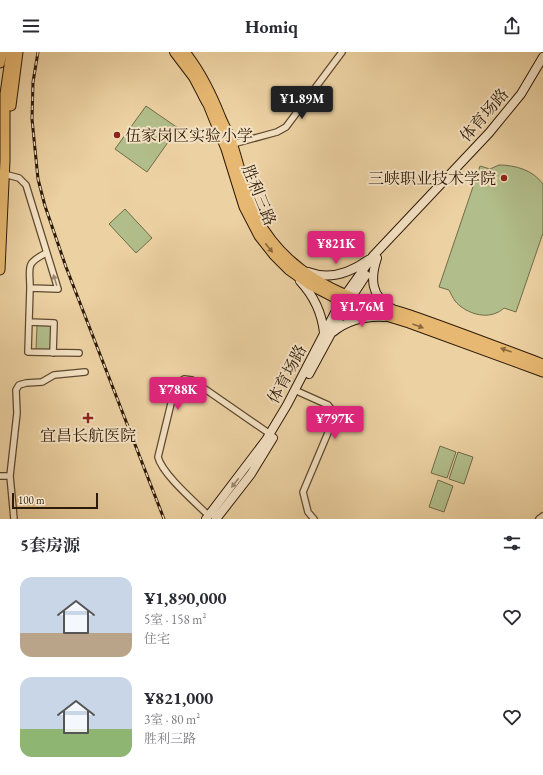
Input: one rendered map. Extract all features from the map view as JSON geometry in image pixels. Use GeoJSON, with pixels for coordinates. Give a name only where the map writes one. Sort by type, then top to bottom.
{"type":"FeatureCollection","features":[{"type":"Feature","properties":{"kind":"highway"},"geometry":{"type":"LineString","coordinates":[[175,52],[196,76]]}},
{"type":"Feature","properties":{"kind":"highway"},"geometry":{"type":"LineString","coordinates":[[180,52],[211,102]]}},
{"type":"Feature","properties":{"kind":"main road"},"geometry":{"type":"LineString","coordinates":[[0,63],[2,52]]}},
{"type":"Feature","properties":{"kind":"main road"},"geometry":{"type":"LineString","coordinates":[[0,89],[7,52]]}},
{"type":"Feature","properties":{"kind":"main road"},"geometry":{"type":"LineString","coordinates":[[0,270],[5,167],[5,94],[11,52]]}},
{"type":"Feature","properties":{"kind":"main road"},"geometry":{"type":"LineString","coordinates":[[5,167],[10,164],[11,98],[18,52]]}},
{"type":"Feature","properties":{"kind":"main road","name":"胜利三路"},"geometry":{"type":"LineString","coordinates":[[171,52],[211,102],[233,144],[250,204],[257,218],[265,232],[296,271]]}},
{"type":"Feature","properties":{"kind":"main road","name":"胜利三路"},"geometry":{"type":"LineString","coordinates":[[185,52],[200,73],[211,102],[244,207],[259,236],[274,255],[296,271],[314,279],[346,299],[394,314],[410,322],[543,372]]}},
{"type":"Feature","properties":{"kind":"main road","name":"体育场路"},"geometry":{"type":"LineString","coordinates":[[210,518],[270,434],[346,299],[375,257],[489,133],[521,94],[543,56]]}},
{"type":"Feature","properties":{"kind":"main road","name":"体育场路"},"geometry":{"type":"LineString","coordinates":[[375,257],[493,134],[525,95],[543,64]]}},
{"type":"Feature","properties":{"kind":"main road"},"geometry":{"type":"LineString","coordinates":[[296,271],[330,276],[351,270],[375,257]]}},
{"type":"Feature","properties":{"kind":"main road"},"geometry":{"type":"LineString","coordinates":[[375,257],[372,281],[374,289],[378,297],[394,314]]}},
{"type":"Feature","properties":{"kind":"main road"},"geometry":{"type":"LineString","coordinates":[[296,271],[313,299],[327,334],[352,320],[364,317],[394,314]]}},
{"type":"Feature","properties":{"kind":"main road","name":"胜利三路"},"geometry":{"type":"LineString","coordinates":[[394,314],[412,315],[543,364]]}},
{"type":"Feature","properties":{"kind":"main road","name":"体育场路"},"geometry":{"type":"LineString","coordinates":[[210,518],[260,461],[299,392],[327,334]]}},
{"type":"Feature","properties":{"kind":"street"},"geometry":{"type":"LineString","coordinates":[[233,144],[276,132],[286,127],[342,52]]}},
{"type":"Feature","properties":{"kind":"street"},"geometry":{"type":"LineString","coordinates":[[5,167],[26,184],[58,289],[30,288]]}},
{"type":"Feature","properties":{"kind":"street"},"geometry":{"type":"LineString","coordinates":[[46,253],[33,260],[30,265],[28,352],[79,353]]}},
{"type":"Feature","properties":{"kind":"street"},"geometry":{"type":"LineString","coordinates":[[29,322],[54,323],[53,353]]}},
{"type":"Feature","properties":{"kind":"street"},"geometry":{"type":"LineString","coordinates":[[14,519],[10,476],[17,413],[16,390],[19,385],[42,382],[54,375],[85,372]]}},
{"type":"Feature","properties":{"kind":"street"},"geometry":{"type":"LineString","coordinates":[[210,518],[168,474],[159,462],[158,457],[175,387],[184,379],[192,380],[270,434]]}},
{"type":"Feature","properties":{"kind":"street"},"geometry":{"type":"LineString","coordinates":[[299,392],[328,405],[335,414],[303,492],[308,512],[314,519]]}},
{"type":"Feature","properties":{"kind":"street"},"geometry":{"type":"LineString","coordinates":[[0,476],[10,476]]}},
{"type":"Feature","properties":{"kind":"street"},"geometry":{"type":"LineString","coordinates":[[539,519],[543,516]]}},
{"type":"Feature","properties":{"kind":"green space"},"geometry":{"type":"Polygon","coordinates":[[[146,106],[178,128],[147,172],[115,149],[146,106]]]}},
{"type":"Feature","properties":{"kind":"green space"},"geometry":{"type":"Polygon","coordinates":[[[499,165],[523,169],[534,175],[543,184],[543,233],[516,312],[504,308],[491,315],[480,315],[463,308],[455,301],[449,290],[439,287],[480,166],[490,169],[499,165]]]}},
{"type":"Feature","properties":{"kind":"green space"},"geometry":{"type":"Polygon","coordinates":[[[125,209],[152,238],[136,253],[109,224],[125,209]]]}},
{"type":"Feature","properties":{"kind":"green space"},"geometry":{"type":"Polygon","coordinates":[[[37,325],[52,325],[52,350],[36,350],[37,325]]]}},
{"type":"Feature","properties":{"kind":"green space"},"geometry":{"type":"Polygon","coordinates":[[[440,446],[456,452],[447,478],[431,473],[440,446]]]}},
{"type":"Feature","properties":{"kind":"green space"},"geometry":{"type":"Polygon","coordinates":[[[458,452],[473,457],[464,484],[449,479],[458,452]]]}},
{"type":"Feature","properties":{"kind":"green space"},"geometry":{"type":"Polygon","coordinates":[[[438,480],[453,486],[444,512],[429,507],[438,480]]]}},
{"type":"Feature","properties":{"kind":"railway"},"geometry":{"type":"LineString","coordinates":[[38,52],[33,82],[32,119],[38,179],[45,206],[66,267],[164,519]]}},
{"type":"Feature","properties":{"kind":"place","name":"伍家岗区实验小学"},"geometry":{"type":"Point","coordinates":[117,135]}},
{"type":"Feature","properties":{"kind":"place","name":"三峡职业技术学院"},"geometry":{"type":"Point","coordinates":[504,178]}},
{"type":"Feature","properties":{"kind":"place","name":"宜昌长航医院"},"geometry":{"type":"Point","coordinates":[88,418]}}]}
